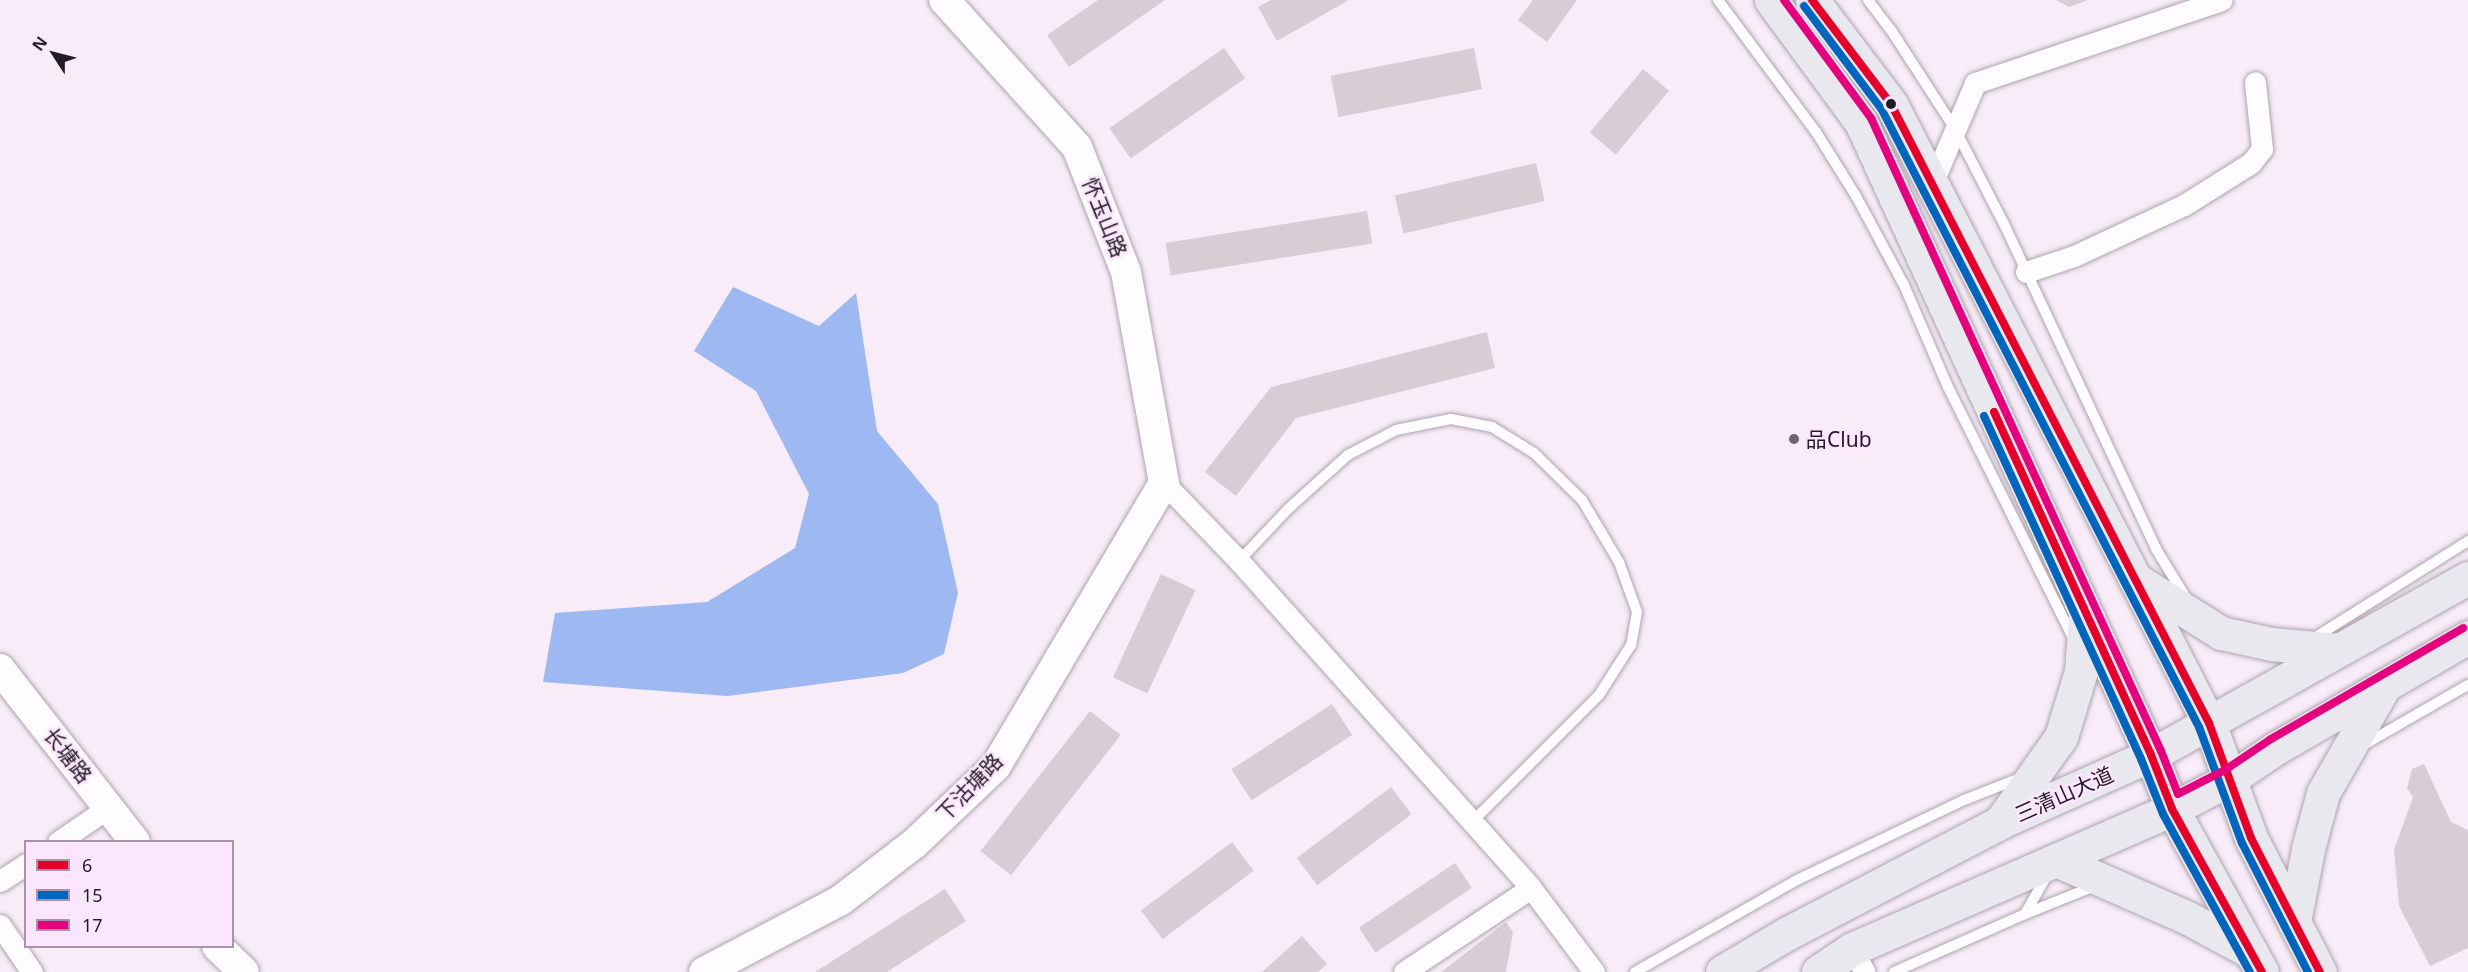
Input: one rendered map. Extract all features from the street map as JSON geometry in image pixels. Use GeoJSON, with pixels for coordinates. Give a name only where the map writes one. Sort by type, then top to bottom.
{"type":"FeatureCollection","features":[{"type":"Feature","properties":{"kind":"main road"},"geometry":{"type":"LineString","coordinates":[[1771,0],[1861,122],[2151,755],[2172,809],[2257,965]]}},
{"type":"Feature","properties":{"kind":"main road"},"geometry":{"type":"LineString","coordinates":[[1812,0],[1891,104],[2209,723],[2251,837],[2320,972]]}},
{"type":"Feature","properties":{"kind":"main road","name":"三清山大道"},"geometry":{"type":"LineString","coordinates":[[1722,972],[1786,934],[2001,822],[2151,755],[2468,578]]}},
{"type":"Feature","properties":{"kind":"main road"},"geometry":{"type":"LineString","coordinates":[[2135,579],[2221,633],[2271,644],[2338,650]]}},
{"type":"Feature","properties":{"kind":"main road"},"geometry":{"type":"LineString","coordinates":[[2001,822],[2061,737],[2081,671],[2085,612]]}},
{"type":"Feature","properties":{"kind":"main road"},"geometry":{"type":"LineString","coordinates":[[1818,972],[1859,961],[2056,860],[2172,809],[2230,779],[2276,748],[2468,637]]}},
{"type":"Feature","properties":{"kind":"main road"},"geometry":{"type":"LineString","coordinates":[[2294,922],[2308,849],[2323,793],[2385,685]]}},
{"type":"Feature","properties":{"kind":"main road"},"geometry":{"type":"LineString","coordinates":[[2056,860],[2188,918],[2257,965]]}},
{"type":"Feature","properties":{"kind":"street","name":"怀玉山路"},"geometry":{"type":"LineString","coordinates":[[944,0],[1077,147],[1126,272],[1164,483]]}},
{"type":"Feature","properties":{"kind":"street"},"geometry":{"type":"LineString","coordinates":[[1932,184],[1975,83],[2222,0]]}},
{"type":"Feature","properties":{"kind":"street"},"geometry":{"type":"LineString","coordinates":[[2026,272],[2074,256],[2184,205],[2251,163],[2262,149],[2255,82]]}},
{"type":"Feature","properties":{"kind":"street"},"geometry":{"type":"LineString","coordinates":[[1164,483],[1239,561],[1531,888],[1594,972]]}},
{"type":"Feature","properties":{"kind":"street","name":"下沽塘路"},"geometry":{"type":"LineString","coordinates":[[704,972],[841,900],[915,843],[996,766],[1164,483]]}},
{"type":"Feature","properties":{"kind":"street","name":"长塘路"},"geometry":{"type":"LineString","coordinates":[[0,669],[134,840]]}},
{"type":"Feature","properties":{"kind":"street"},"geometry":{"type":"LineString","coordinates":[[61,840],[109,807]]}},
{"type":"Feature","properties":{"kind":"street"},"geometry":{"type":"LineString","coordinates":[[0,881],[24,865]]}},
{"type":"Feature","properties":{"kind":"street"},"geometry":{"type":"LineString","coordinates":[[1404,972],[1531,888]]}},
{"type":"Feature","properties":{"kind":"street"},"geometry":{"type":"LineString","coordinates":[[0,925],[32,972]]}},
{"type":"Feature","properties":{"kind":"street"},"geometry":{"type":"LineString","coordinates":[[219,948],[244,972]]}},
{"type":"Feature","properties":{"kind":"lane"},"geometry":{"type":"LineString","coordinates":[[1718,0],[1815,132],[1856,196],[1904,285],[1948,387],[2082,657]]}},
{"type":"Feature","properties":{"kind":"lane"},"geometry":{"type":"LineString","coordinates":[[1868,0],[1891,30],[1955,129],[2026,272],[2156,549],[2199,619]]}},
{"type":"Feature","properties":{"kind":"lane"},"geometry":{"type":"LineString","coordinates":[[1239,561],[1288,509],[1348,455],[1396,430],[1451,420],[1492,427],[1534,453],[1582,500],[1619,562],[1637,612],[1631,645],[1599,695],[1472,822]]}},
{"type":"Feature","properties":{"kind":"lane"},"geometry":{"type":"LineString","coordinates":[[2300,647],[2468,541]]}},
{"type":"Feature","properties":{"kind":"lane"},"geometry":{"type":"LineString","coordinates":[[2344,756],[2468,685]]}},
{"type":"Feature","properties":{"kind":"lane"},"geometry":{"type":"LineString","coordinates":[[1635,972],[1799,879],[1964,800],[2037,772]]}},
{"type":"Feature","properties":{"kind":"lane"},"geometry":{"type":"LineString","coordinates":[[2025,914],[2056,860]]}},
{"type":"Feature","properties":{"kind":"lane"},"geometry":{"type":"LineString","coordinates":[[1894,972],[2025,914],[2108,881]]}},
{"type":"Feature","properties":{"kind":"water"},"geometry":{"type":"Polygon","coordinates":[[[733,287],[819,326],[856,293],[877,431],[938,504],[958,593],[944,654],[903,673],[727,696],[543,682],[555,613],[707,602],[795,548],[809,494],[756,391],[694,351],[733,287]]]}},
{"type":"Feature","properties":{"kind":"building"},"geometry":{"type":"Polygon","coordinates":[[[1098,0],[1165,0],[1069,67],[1047,35],[1098,0]]]}},
{"type":"Feature","properties":{"kind":"building"},"geometry":{"type":"Polygon","coordinates":[[[1271,0],[1349,0],[1277,41],[1258,7],[1271,0]]]}},
{"type":"Feature","properties":{"kind":"building"},"geometry":{"type":"Polygon","coordinates":[[[1533,0],[1577,0],[1547,42],[1518,20],[1533,0]]]}},
{"type":"Feature","properties":{"kind":"building"},"geometry":{"type":"Polygon","coordinates":[[[2056,0],[2088,0],[2069,7],[2056,0]]]}},
{"type":"Feature","properties":{"kind":"building"},"geometry":{"type":"Polygon","coordinates":[[[1224,48],[1245,78],[1131,159],[1109,128],[1224,48]]]}},
{"type":"Feature","properties":{"kind":"building"},"geometry":{"type":"Polygon","coordinates":[[[1474,48],[1482,89],[1339,117],[1331,76],[1474,48]]]}},
{"type":"Feature","properties":{"kind":"building"},"geometry":{"type":"Polygon","coordinates":[[[1643,69],[1669,91],[1616,154],[1590,133],[1643,69]]]}},
{"type":"Feature","properties":{"kind":"building"},"geometry":{"type":"Polygon","coordinates":[[[1536,163],[1545,201],[1403,234],[1395,196],[1536,163]]]}},
{"type":"Feature","properties":{"kind":"building"},"geometry":{"type":"Polygon","coordinates":[[[1367,211],[1372,244],[1171,276],[1166,243],[1367,211]]]}},
{"type":"Feature","properties":{"kind":"building"},"geometry":{"type":"Polygon","coordinates":[[[1487,332],[1495,368],[1296,418],[1236,496],[1205,472],[1271,387],[1487,332]]]}},
{"type":"Feature","properties":{"kind":"building"},"geometry":{"type":"Polygon","coordinates":[[[1161,574],[1195,590],[1147,693],[1113,677],[1161,574]]]}},
{"type":"Feature","properties":{"kind":"building"},"geometry":{"type":"Polygon","coordinates":[[[1332,704],[1352,735],[1252,800],[1231,769],[1332,704]]]}},
{"type":"Feature","properties":{"kind":"building"},"geometry":{"type":"Polygon","coordinates":[[[1090,711],[1121,735],[1011,875],[980,851],[1090,711]]]}},
{"type":"Feature","properties":{"kind":"building"},"geometry":{"type":"Polygon","coordinates":[[[2424,764],[2451,822],[2468,830],[2468,948],[2430,966],[2399,906],[2394,850],[2413,797],[2407,788],[2412,769],[2424,764]]]}},
{"type":"Feature","properties":{"kind":"building"},"geometry":{"type":"Polygon","coordinates":[[[1391,787],[1411,814],[1317,885],[1297,858],[1391,787]]]}},
{"type":"Feature","properties":{"kind":"building"},"geometry":{"type":"Polygon","coordinates":[[[1232,842],[1254,871],[1163,939],[1141,911],[1232,842]]]}},
{"type":"Feature","properties":{"kind":"building"},"geometry":{"type":"Polygon","coordinates":[[[1455,863],[1472,888],[1376,953],[1359,928],[1455,863]]]}},
{"type":"Feature","properties":{"kind":"building"},"geometry":{"type":"Polygon","coordinates":[[[945,889],[966,921],[887,972],[815,972],[945,889]]]}},
{"type":"Feature","properties":{"kind":"building"},"geometry":{"type":"Polygon","coordinates":[[[1506,922],[1513,932],[1506,972],[1441,972],[1506,922]]]}},
{"type":"Feature","properties":{"kind":"building"},"geometry":{"type":"Polygon","coordinates":[[[1302,936],[1327,964],[1318,972],[1262,972],[1302,936]]]}},
{"type":"Feature","properties":{"kind":"transit line","name":"17"},"geometry":{"type":"LineString","coordinates":[[1784,0],[1871,118],[2161,751],[2178,794],[2225,770],[2271,739],[2463,628]]}},
{"type":"Feature","properties":{"kind":"transit line","name":"6"},"geometry":{"type":"LineString","coordinates":[[1812,0],[1891,104],[2209,723],[2251,838],[2320,972]]}},
{"type":"Feature","properties":{"kind":"transit line","name":"15"},"geometry":{"type":"LineString","coordinates":[[1804,6],[1882,110],[2199,727],[2242,843],[2308,972]]}},
{"type":"Feature","properties":{"kind":"transit line","name":"6"},"geometry":{"type":"LineString","coordinates":[[1994,412],[2151,755],[2172,809],[2262,972]]}},
{"type":"Feature","properties":{"kind":"transit line","name":"15"},"geometry":{"type":"LineString","coordinates":[[1984,416],[2141,759],[2163,814],[2250,972]]}},
{"type":"Feature","properties":{"kind":"place","name":"品Club"},"geometry":{"type":"Point","coordinates":[1794,439]}}]}
